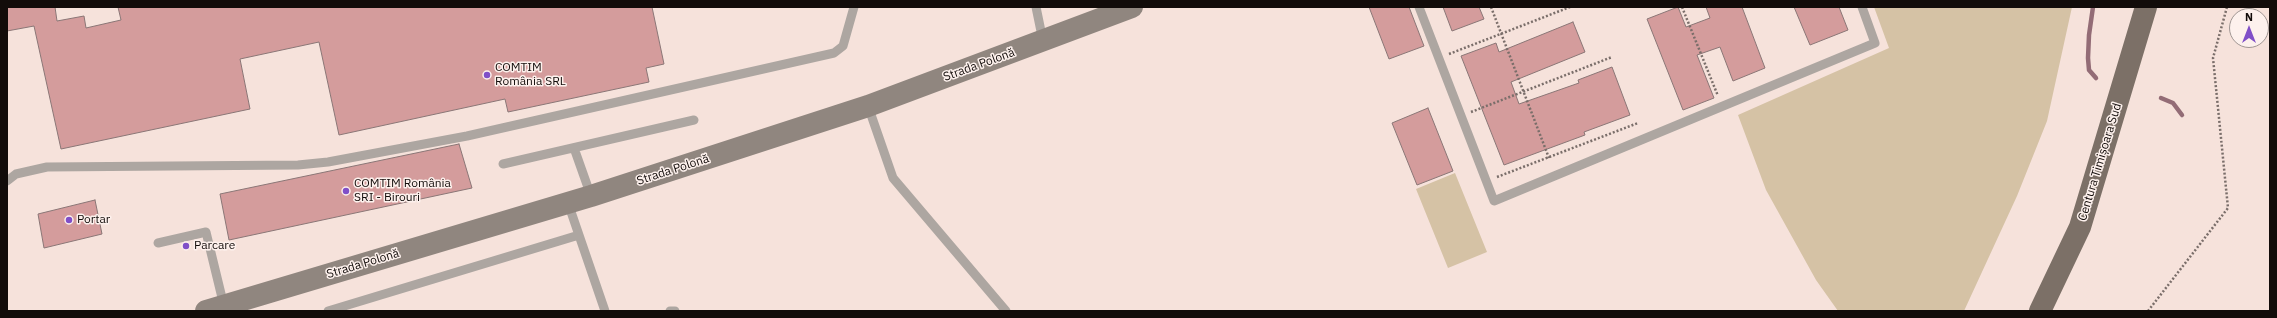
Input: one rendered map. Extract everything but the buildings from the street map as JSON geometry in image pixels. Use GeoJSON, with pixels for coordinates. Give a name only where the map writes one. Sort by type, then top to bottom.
{"type":"FeatureCollection","features":[{"type":"Feature","properties":{"kind":"main road","name":"Strada Polonă"},"geometry":{"type":"LineString","coordinates":[[228,307],[591,196],[868,106],[1132,7]]}},
{"type":"Feature","properties":{"kind":"main road","name":"Centura Timișoara Sud"},"geometry":{"type":"LineString","coordinates":[[2040,311],[2080,227],[2146,7]]}},
{"type":"Feature","properties":{"kind":"lane"},"geometry":{"type":"LineString","coordinates":[[7,181],[16,174],[47,167],[298,164],[328,162],[467,136],[834,54],[843,46],[854,7]]}},
{"type":"Feature","properties":{"kind":"lane"},"geometry":{"type":"LineString","coordinates":[[1036,7],[1043,41]]}},
{"type":"Feature","properties":{"kind":"lane"},"geometry":{"type":"LineString","coordinates":[[1418,7],[1494,200],[1875,43],[1862,7]]}},
{"type":"Feature","properties":{"kind":"lane"},"geometry":{"type":"LineString","coordinates":[[868,106],[893,178],[1006,311]]}},
{"type":"Feature","properties":{"kind":"lane"},"geometry":{"type":"LineString","coordinates":[[503,164],[694,120]]}},
{"type":"Feature","properties":{"kind":"lane"},"geometry":{"type":"LineString","coordinates":[[574,148],[591,196]]}},
{"type":"Feature","properties":{"kind":"lane"},"geometry":{"type":"LineString","coordinates":[[568,203],[605,311]]}},
{"type":"Feature","properties":{"kind":"lane"},"geometry":{"type":"LineString","coordinates":[[158,243],[206,232],[228,307]]}},
{"type":"Feature","properties":{"kind":"lane"},"geometry":{"type":"LineString","coordinates":[[328,311],[579,235]]}},
{"type":"Feature","properties":{"kind":"lane"},"geometry":{"type":"LineString","coordinates":[[670,311],[675,311]]}},
{"type":"Feature","properties":{"kind":"path"},"geometry":{"type":"LineString","coordinates":[[1491,7],[1549,158]]}},
{"type":"Feature","properties":{"kind":"path"},"geometry":{"type":"LineString","coordinates":[[1439,58],[1570,7]]}},
{"type":"Feature","properties":{"kind":"path"},"geometry":{"type":"LineString","coordinates":[[1682,7],[1722,106]]}},
{"type":"Feature","properties":{"kind":"path"},"geometry":{"type":"LineString","coordinates":[[2148,311],[2228,208],[2212,58],[2227,7]]}},
{"type":"Feature","properties":{"kind":"path"},"geometry":{"type":"LineString","coordinates":[[1462,116],[1612,57]]}},
{"type":"Feature","properties":{"kind":"path"},"geometry":{"type":"LineString","coordinates":[[1487,181],[1638,123]]}},
{"type":"Feature","properties":{"kind":"shaded area"},"geometry":{"type":"Polygon","coordinates":[[[1874,7],[2072,7],[2047,121],[2017,196],[1964,311],[1838,311],[1816,280],[1766,190],[1738,115],[1889,48],[1874,7]]]}},
{"type":"Feature","properties":{"kind":"shaded area"},"geometry":{"type":"Polygon","coordinates":[[[1455,173],[1487,252],[1448,268],[1416,189],[1455,173]]]}},
{"type":"Feature","properties":{"kind":"waterway"},"geometry":{"type":"LineString","coordinates":[[2093,7],[2089,35],[2088,58],[2089,70],[2096,78]]}},
{"type":"Feature","properties":{"kind":"waterway"},"geometry":{"type":"LineString","coordinates":[[2161,98],[2173,103],[2182,115]]}},
{"type":"Feature","properties":{"kind":"place","name":"COMTIM România SRL"},"geometry":{"type":"Point","coordinates":[487,75]}},
{"type":"Feature","properties":{"kind":"place","name":"COMTIM România SRI - Birouri"},"geometry":{"type":"Point","coordinates":[346,191]}},
{"type":"Feature","properties":{"kind":"place","name":"Portar"},"geometry":{"type":"Point","coordinates":[69,220]}},
{"type":"Feature","properties":{"kind":"place","name":"Parcare"},"geometry":{"type":"Point","coordinates":[186,246]}}]}
